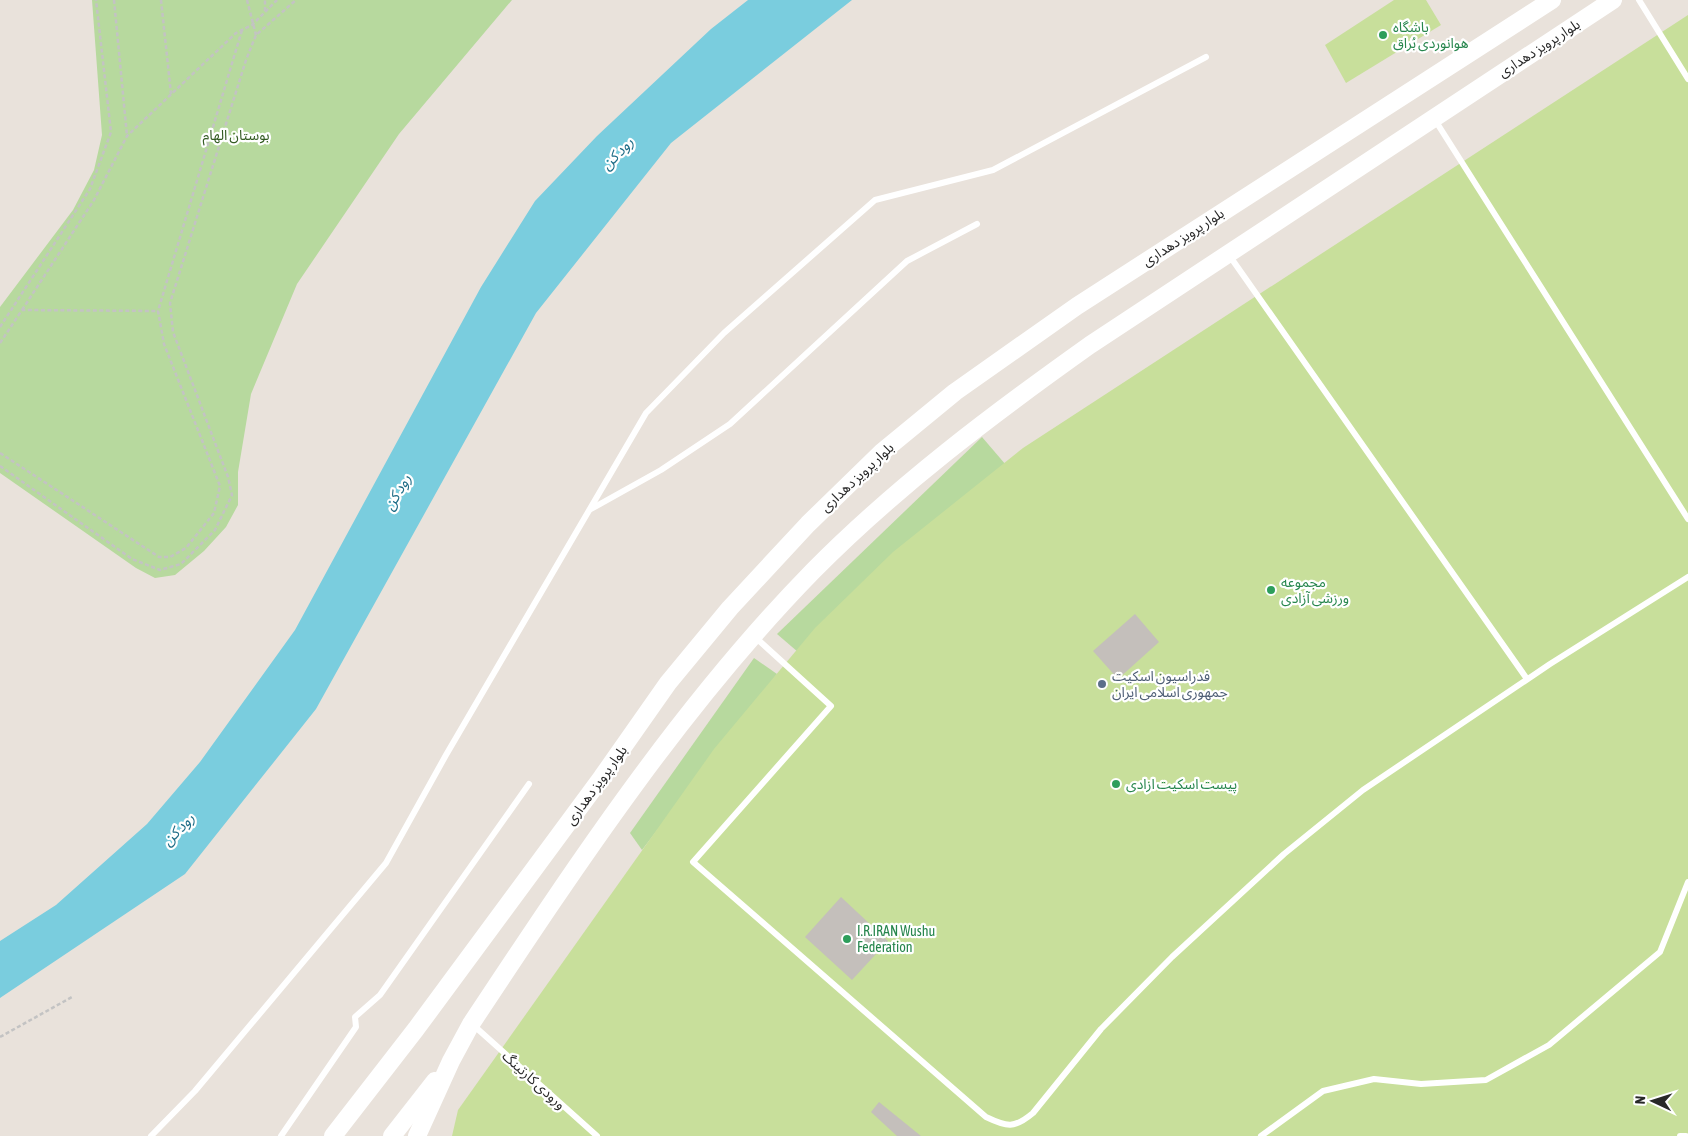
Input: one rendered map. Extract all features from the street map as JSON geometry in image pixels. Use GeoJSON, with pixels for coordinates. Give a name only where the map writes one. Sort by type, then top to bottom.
{"type":"FeatureCollection","features":[{"type":"Feature","properties":{"kind":"main road","name":"بلوار پرویز دهداری"},"geometry":{"type":"LineString","coordinates":[[333,1136],[416,1029],[596,785],[668,683],[730,608],[808,524],[882,452],[955,392],[1077,306],[1552,0]]}},
{"type":"Feature","properties":{"kind":"main road","name":"بلوار پرویز دهداری"},"geometry":{"type":"LineString","coordinates":[[417,1136],[451,1061],[471,1024],[625,798],[687,716],[754,636],[813,572],[869,517],[944,454],[1017,397],[1090,345],[1613,0]]}},
{"type":"Feature","properties":{"kind":"main road"},"geometry":{"type":"LineString","coordinates":[[392,1136],[451,1061]]}},
{"type":"Feature","properties":{"kind":"lane"},"geometry":{"type":"LineString","coordinates":[[1639,0],[1688,79]]}},
{"type":"Feature","properties":{"kind":"lane"},"geometry":{"type":"LineString","coordinates":[[151,1136],[195,1091],[386,863],[451,746],[646,413],[724,333],[875,200],[993,170],[1206,57]]}},
{"type":"Feature","properties":{"kind":"lane"},"geometry":{"type":"LineString","coordinates":[[1433,117],[1688,519]]}},
{"type":"Feature","properties":{"kind":"lane"},"geometry":{"type":"LineString","coordinates":[[590,509],[662,470],[730,424],[907,261],[977,224]]}},
{"type":"Feature","properties":{"kind":"lane"},"geometry":{"type":"LineString","coordinates":[[1229,255],[1527,679]]}},
{"type":"Feature","properties":{"kind":"lane"},"geometry":{"type":"LineString","coordinates":[[754,636],[831,706],[693,862],[986,1117],[1004,1126],[1020,1124],[1032,1113],[1101,1030],[1172,957],[1284,854],[1363,790],[1527,679],[1688,576]]}},
{"type":"Feature","properties":{"kind":"lane"},"geometry":{"type":"LineString","coordinates":[[281,1136],[356,1027],[355,1017],[380,995],[529,784]]}},
{"type":"Feature","properties":{"kind":"lane"},"geometry":{"type":"LineString","coordinates":[[1261,1136],[1323,1091],[1374,1079],[1421,1084],[1486,1080],[1549,1045],[1660,952],[1688,882]]}},
{"type":"Feature","properties":{"kind":"lane","name":"ورودی کارتینگ"},"geometry":{"type":"LineString","coordinates":[[471,1024],[598,1136]]}},
{"type":"Feature","properties":{"kind":"lane"},"geometry":{"type":"LineString","coordinates":[[1680,1136],[1686,1136]]}},
{"type":"Feature","properties":{"kind":"path"},"geometry":{"type":"LineString","coordinates":[[0,327],[90,189],[110,132],[96,0]]}},
{"type":"Feature","properties":{"kind":"path"},"geometry":{"type":"LineString","coordinates":[[114,0],[127,136]]}},
{"type":"Feature","properties":{"kind":"path"},"geometry":{"type":"LineString","coordinates":[[161,0],[171,94]]}},
{"type":"Feature","properties":{"kind":"path"},"geometry":{"type":"LineString","coordinates":[[247,0],[256,35]]}},
{"type":"Feature","properties":{"kind":"path"},"geometry":{"type":"LineString","coordinates":[[264,12],[265,0]]}},
{"type":"Feature","properties":{"kind":"path"},"geometry":{"type":"LineString","coordinates":[[0,343],[94,200],[127,136],[242,30],[252,25],[277,0]]}},
{"type":"Feature","properties":{"kind":"path"},"geometry":{"type":"LineString","coordinates":[[0,466],[132,559],[160,570],[182,564],[215,530],[232,495],[228,478],[173,332],[170,303],[246,60],[256,35],[296,0]]}},
{"type":"Feature","properties":{"kind":"path"},"geometry":{"type":"LineString","coordinates":[[0,453],[159,557],[170,557],[186,548],[214,513],[220,486],[164,344],[158,311],[242,30]]}},
{"type":"Feature","properties":{"kind":"path"},"geometry":{"type":"LineString","coordinates":[[22,310],[158,311]]}},
{"type":"Feature","properties":{"kind":"path"},"geometry":{"type":"LineString","coordinates":[[0,1037],[72,997]]}},
{"type":"Feature","properties":{"kind":"green space","name":"بوستان الهام"},"geometry":{"type":"Polygon","coordinates":[[[92,0],[512,0],[399,134],[297,284],[251,394],[238,472],[238,505],[226,527],[204,551],[175,575],[155,578],[136,568],[0,473],[0,307],[73,210],[94,170],[102,135],[92,0]]]}},
{"type":"Feature","properties":{"kind":"green space","name":"باشگاه هوانوردی بُراق"},"geometry":{"type":"Polygon","coordinates":[[[1394,0],[1426,0],[1441,25],[1346,83],[1325,45],[1394,0]]]}},
{"type":"Feature","properties":{"kind":"green space","name":"مجموعه ورزشی آزادی"},"geometry":{"type":"Polygon","coordinates":[[[1688,15],[1688,1136],[452,1136],[458,1110],[714,749],[815,628],[893,552],[1023,448],[1688,15]]]}},
{"type":"Feature","properties":{"kind":"green space"},"geometry":{"type":"Polygon","coordinates":[[[982,437],[1037,501],[919,756],[777,634],[982,437]]]}},
{"type":"Feature","properties":{"kind":"green space"},"geometry":{"type":"Polygon","coordinates":[[[754,658],[777,674],[642,850],[630,833],[754,658]]]}},
{"type":"Feature","properties":{"kind":"water","name":"رود کن"},"geometry":{"type":"Polygon","coordinates":[[[748,0],[852,0],[671,143],[536,313],[316,709],[185,874],[0,998],[0,941],[56,905],[147,824],[200,762],[295,630],[481,287],[535,201],[597,136],[711,29],[748,0]]]}},
{"type":"Feature","properties":{"kind":"building"},"geometry":{"type":"Polygon","coordinates":[[[1135,614],[1159,642],[1118,679],[1093,651],[1135,614]]]}},
{"type":"Feature","properties":{"kind":"building","name":"I.R.IRAN Wushu Federation"},"geometry":{"type":"Polygon","coordinates":[[[841,897],[888,941],[852,980],[805,937],[841,897]]]}},
{"type":"Feature","properties":{"kind":"building"},"geometry":{"type":"Polygon","coordinates":[[[879,1102],[921,1136],[897,1136],[871,1112],[879,1102]]]}},
{"type":"Feature","properties":{"kind":"place","name":"باشگاه هوانوردی بُراق"},"geometry":{"type":"Point","coordinates":[1383,35]}},
{"type":"Feature","properties":{"kind":"place","name":"مجموعه ورزشی آزادی"},"geometry":{"type":"Point","coordinates":[1271,590]}},
{"type":"Feature","properties":{"kind":"place","name":"فدراسیون اسکیت جمهوری اسلامی ایران"},"geometry":{"type":"Point","coordinates":[1102,684]}},
{"type":"Feature","properties":{"kind":"place","name":"پیست اسکیت ازادی"},"geometry":{"type":"Point","coordinates":[1116,784]}},
{"type":"Feature","properties":{"kind":"place","name":"I.R.IRAN Wushu Federation"},"geometry":{"type":"Point","coordinates":[847,939]}}]}
